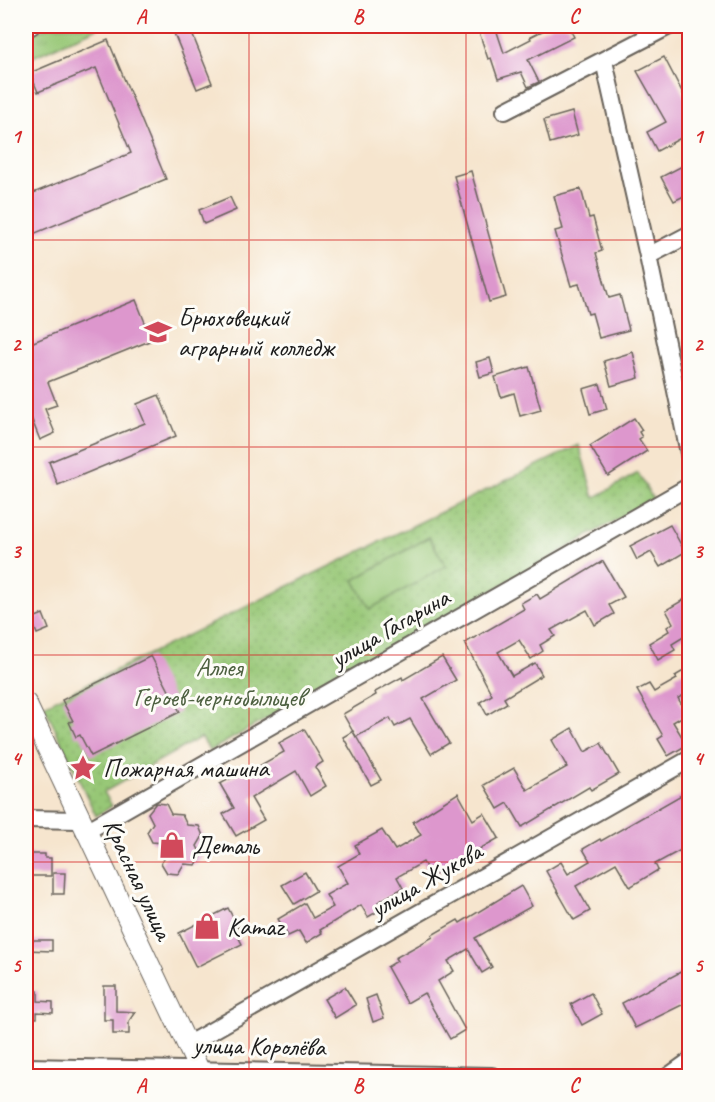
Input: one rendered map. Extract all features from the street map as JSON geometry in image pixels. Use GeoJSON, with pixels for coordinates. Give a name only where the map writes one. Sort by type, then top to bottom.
{"type":"FeatureCollection","features":[{"type":"Feature","properties":{"kind":"street"},"geometry":{"type":"LineString","coordinates":[[26,28],[31,26]]}},
{"type":"Feature","properties":{"kind":"street"},"geometry":{"type":"LineString","coordinates":[[505,111],[669,26]]}},
{"type":"Feature","properties":{"kind":"street"},"geometry":{"type":"LineString","coordinates":[[604,61],[690,458]]}},
{"type":"Feature","properties":{"kind":"street"},"geometry":{"type":"LineString","coordinates":[[648,256],[690,234]]}},
{"type":"Feature","properties":{"kind":"street","name":"улица Гагарина"},"geometry":{"type":"LineString","coordinates":[[83,826],[690,486]]}},
{"type":"Feature","properties":{"kind":"street","name":"Красная улица"},"geometry":{"type":"LineString","coordinates":[[26,704],[200,1073]]}},
{"type":"Feature","properties":{"kind":"street","name":"улица Жукова"},"geometry":{"type":"LineString","coordinates":[[187,1045],[690,759]]}},
{"type":"Feature","properties":{"kind":"street"},"geometry":{"type":"LineString","coordinates":[[26,819],[83,826]]}},
{"type":"Feature","properties":{"kind":"street"},"geometry":{"type":"LineString","coordinates":[[669,1077],[690,1060]]}},
{"type":"Feature","properties":{"kind":"street","name":"улица Королёва"},"geometry":{"type":"LineString","coordinates":[[26,1067],[200,1073],[492,1077]]}},
{"type":"Feature","properties":{"kind":"green space"},"geometry":{"type":"Polygon","coordinates":[[[51,26],[102,26],[26,60],[26,36],[51,26]]]}},
{"type":"Feature","properties":{"kind":"green space","name":"Аллея Героев-чернобыльцев"},"geometry":{"type":"Polygon","coordinates":[[[579,445],[594,498],[638,473],[653,499],[210,751],[201,737],[104,792],[112,806],[96,816],[44,705],[579,445]]]}},
{"type":"Feature","properties":{"kind":"green space"},"geometry":{"type":"Polygon","coordinates":[[[429,537],[446,566],[370,609],[354,580],[429,537]]]}},
{"type":"Feature","properties":{"kind":"building"},"geometry":{"type":"Polygon","coordinates":[[[171,26],[189,26],[212,83],[197,89],[171,26]]]}},
{"type":"Feature","properties":{"kind":"building"},"geometry":{"type":"Polygon","coordinates":[[[477,26],[495,26],[504,53],[552,26],[568,26],[574,37],[528,60],[539,82],[528,87],[521,72],[498,79],[491,58],[488,59],[477,26]]]}},
{"type":"Feature","properties":{"kind":"building"},"geometry":{"type":"Polygon","coordinates":[[[108,40],[166,179],[26,237],[26,196],[131,153],[96,68],[38,92],[30,73],[108,40]]]}},
{"type":"Feature","properties":{"kind":"building"},"geometry":{"type":"Polygon","coordinates":[[[664,57],[690,107],[690,133],[657,151],[647,132],[666,122],[637,71],[664,57]]]}},
{"type":"Feature","properties":{"kind":"building"},"geometry":{"type":"Polygon","coordinates":[[[572,112],[578,135],[550,143],[544,120],[572,112]]]}},
{"type":"Feature","properties":{"kind":"building"},"geometry":{"type":"Polygon","coordinates":[[[690,162],[690,193],[674,201],[661,177],[690,162]]]}},
{"type":"Feature","properties":{"kind":"building"},"geometry":{"type":"Polygon","coordinates":[[[471,171],[506,297],[489,302],[454,176],[471,171]]]}},
{"type":"Feature","properties":{"kind":"building"},"geometry":{"type":"Polygon","coordinates":[[[581,189],[589,218],[593,217],[602,251],[596,253],[609,298],[620,295],[629,330],[599,338],[592,313],[588,314],[579,284],[571,286],[555,231],[563,229],[554,196],[581,189]]]}},
{"type":"Feature","properties":{"kind":"building"},"geometry":{"type":"Polygon","coordinates":[[[230,197],[236,210],[204,224],[199,210],[230,197]]]}},
{"type":"Feature","properties":{"kind":"building"},"geometry":{"type":"Polygon","coordinates":[[[136,300],[152,340],[48,382],[57,405],[45,409],[55,433],[40,440],[26,405],[26,345],[136,300]]]}},
{"type":"Feature","properties":{"kind":"building"},"geometry":{"type":"Polygon","coordinates":[[[633,352],[639,378],[611,386],[604,361],[633,352]]]}},
{"type":"Feature","properties":{"kind":"building"},"geometry":{"type":"Polygon","coordinates":[[[490,358],[494,373],[480,377],[476,362],[490,358]]]}},
{"type":"Feature","properties":{"kind":"building"},"geometry":{"type":"Polygon","coordinates":[[[529,367],[541,410],[520,416],[514,393],[501,397],[495,377],[529,367]]]}},
{"type":"Feature","properties":{"kind":"building"},"geometry":{"type":"Polygon","coordinates":[[[600,384],[607,409],[590,414],[583,389],[600,384]]]}},
{"type":"Feature","properties":{"kind":"building"},"geometry":{"type":"Polygon","coordinates":[[[159,395],[176,436],[58,485],[49,462],[145,423],[137,404],[159,395]]]}},
{"type":"Feature","properties":{"kind":"building"},"geometry":{"type":"Polygon","coordinates":[[[634,418],[642,430],[639,432],[642,437],[639,439],[647,451],[608,476],[590,446],[634,418]]]}},
{"type":"Feature","properties":{"kind":"building"},"geometry":{"type":"Polygon","coordinates":[[[670,525],[685,552],[660,567],[651,552],[637,560],[630,546],[670,525]]]}},
{"type":"Feature","properties":{"kind":"building"},"geometry":{"type":"Polygon","coordinates":[[[603,561],[624,597],[609,605],[614,614],[595,625],[587,610],[551,630],[555,636],[540,645],[543,651],[531,659],[519,640],[498,652],[512,676],[535,663],[542,675],[504,698],[507,703],[487,715],[480,702],[492,695],[465,643],[524,609],[521,603],[537,594],[540,599],[603,561]]]}},
{"type":"Feature","properties":{"kind":"building"},"geometry":{"type":"Polygon","coordinates":[[[690,596],[690,633],[672,644],[675,650],[658,660],[649,643],[669,631],[667,627],[673,623],[666,610],[690,596]]]}},
{"type":"Feature","properties":{"kind":"building"},"geometry":{"type":"Polygon","coordinates":[[[43,614],[49,629],[37,634],[31,619],[43,614]]]}},
{"type":"Feature","properties":{"kind":"building"},"geometry":{"type":"Polygon","coordinates":[[[151,656],[180,712],[91,756],[80,735],[76,737],[69,722],[73,721],[62,700],[151,656]]]}},
{"type":"Feature","properties":{"kind":"building"},"geometry":{"type":"Polygon","coordinates":[[[442,657],[456,680],[423,699],[449,743],[431,754],[410,719],[395,727],[390,718],[356,737],[343,714],[376,695],[375,692],[402,677],[403,680],[442,657]]]}},
{"type":"Feature","properties":{"kind":"building"},"geometry":{"type":"Polygon","coordinates":[[[690,667],[690,700],[686,694],[678,698],[687,714],[673,722],[687,745],[668,756],[658,739],[663,736],[637,690],[649,684],[654,692],[677,679],[675,676],[690,667]]]}},
{"type":"Feature","properties":{"kind":"building"},"geometry":{"type":"Polygon","coordinates":[[[572,728],[585,752],[601,743],[619,774],[591,790],[589,787],[522,827],[508,803],[498,809],[484,785],[514,768],[527,790],[567,767],[552,740],[572,728]]]}},
{"type":"Feature","properties":{"kind":"building"},"geometry":{"type":"Polygon","coordinates":[[[304,729],[323,762],[315,767],[326,786],[310,796],[296,771],[251,798],[264,820],[236,836],[223,814],[234,808],[220,784],[242,772],[243,775],[284,752],[279,743],[304,729]]]}},
{"type":"Feature","properties":{"kind":"building"},"geometry":{"type":"Polygon","coordinates":[[[353,731],[381,780],[371,785],[343,737],[353,731]]]}},
{"type":"Feature","properties":{"kind":"building"},"geometry":{"type":"Polygon","coordinates":[[[690,790],[690,845],[655,864],[658,870],[630,887],[616,863],[576,886],[590,911],[574,920],[546,871],[561,862],[568,874],[590,861],[583,849],[690,790]]]}},
{"type":"Feature","properties":{"kind":"building"},"geometry":{"type":"Polygon","coordinates":[[[458,793],[473,820],[484,813],[499,838],[431,876],[423,862],[397,877],[403,888],[378,902],[382,909],[368,917],[361,905],[320,930],[322,933],[306,943],[299,931],[288,936],[278,919],[305,903],[313,918],[333,907],[326,895],[348,883],[338,866],[359,854],[355,845],[382,830],[395,850],[421,835],[413,822],[458,793]]]}},
{"type":"Feature","properties":{"kind":"building"},"geometry":{"type":"Polygon","coordinates":[[[156,803],[166,804],[171,814],[182,815],[187,825],[199,826],[203,836],[197,846],[202,856],[196,865],[184,864],[178,874],[167,873],[161,863],[175,844],[152,842],[147,832],[153,823],[148,813],[156,803]]]}},
{"type":"Feature","properties":{"kind":"building"},"geometry":{"type":"Polygon","coordinates":[[[26,854],[45,854],[45,858],[51,858],[51,876],[26,876],[26,854]]]}},
{"type":"Feature","properties":{"kind":"building"},"geometry":{"type":"Polygon","coordinates":[[[305,872],[316,891],[294,904],[282,885],[305,872]]]}},
{"type":"Feature","properties":{"kind":"building"},"geometry":{"type":"Polygon","coordinates":[[[53,873],[65,873],[64,894],[53,894],[53,873]]]}},
{"type":"Feature","properties":{"kind":"building"},"geometry":{"type":"Polygon","coordinates":[[[521,886],[532,906],[475,938],[492,967],[482,973],[468,949],[448,961],[454,971],[438,981],[465,1030],[450,1039],[424,993],[407,1003],[387,967],[397,961],[395,958],[433,937],[432,935],[458,920],[460,923],[521,886]]]}},
{"type":"Feature","properties":{"kind":"building"},"geometry":{"type":"Polygon","coordinates":[[[228,908],[238,927],[234,929],[242,944],[196,967],[179,933],[228,908]]]}},
{"type":"Feature","properties":{"kind":"building"},"geometry":{"type":"Polygon","coordinates":[[[26,940],[52,940],[52,951],[26,950],[26,940]]]}},
{"type":"Feature","properties":{"kind":"building"},"geometry":{"type":"Polygon","coordinates":[[[690,967],[690,1001],[635,1028],[622,1003],[690,967]]]}},
{"type":"Feature","properties":{"kind":"building"},"geometry":{"type":"Polygon","coordinates":[[[104,986],[116,986],[116,1011],[135,1012],[129,1021],[129,1034],[113,1034],[113,1020],[104,1020],[104,986]]]}},
{"type":"Feature","properties":{"kind":"building"},"geometry":{"type":"Polygon","coordinates":[[[345,987],[356,1005],[335,1018],[324,999],[345,987]]]}},
{"type":"Feature","properties":{"kind":"building"},"geometry":{"type":"Polygon","coordinates":[[[26,991],[38,991],[38,1001],[53,1002],[53,1013],[37,1012],[37,1018],[26,1018],[26,991]]]}},
{"type":"Feature","properties":{"kind":"building"},"geometry":{"type":"Polygon","coordinates":[[[591,993],[602,1014],[582,1025],[571,1004],[591,993]]]}},
{"type":"Feature","properties":{"kind":"building"},"geometry":{"type":"Polygon","coordinates":[[[376,995],[384,1018],[373,1022],[366,999],[376,995]]]}},
{"type":"Feature","properties":{"kind":"place","name":"Брюховецкий аграрный колледж"},"geometry":{"type":"Point","coordinates":[158,332]}},
{"type":"Feature","properties":{"kind":"place","name":"Пожарная машина"},"geometry":{"type":"Point","coordinates":[83,768]}},
{"type":"Feature","properties":{"kind":"place","name":"Деталь"},"geometry":{"type":"Point","coordinates":[172,845]}},
{"type":"Feature","properties":{"kind":"place","name":"Kamaz"},"geometry":{"type":"Point","coordinates":[207,926]}}]}
